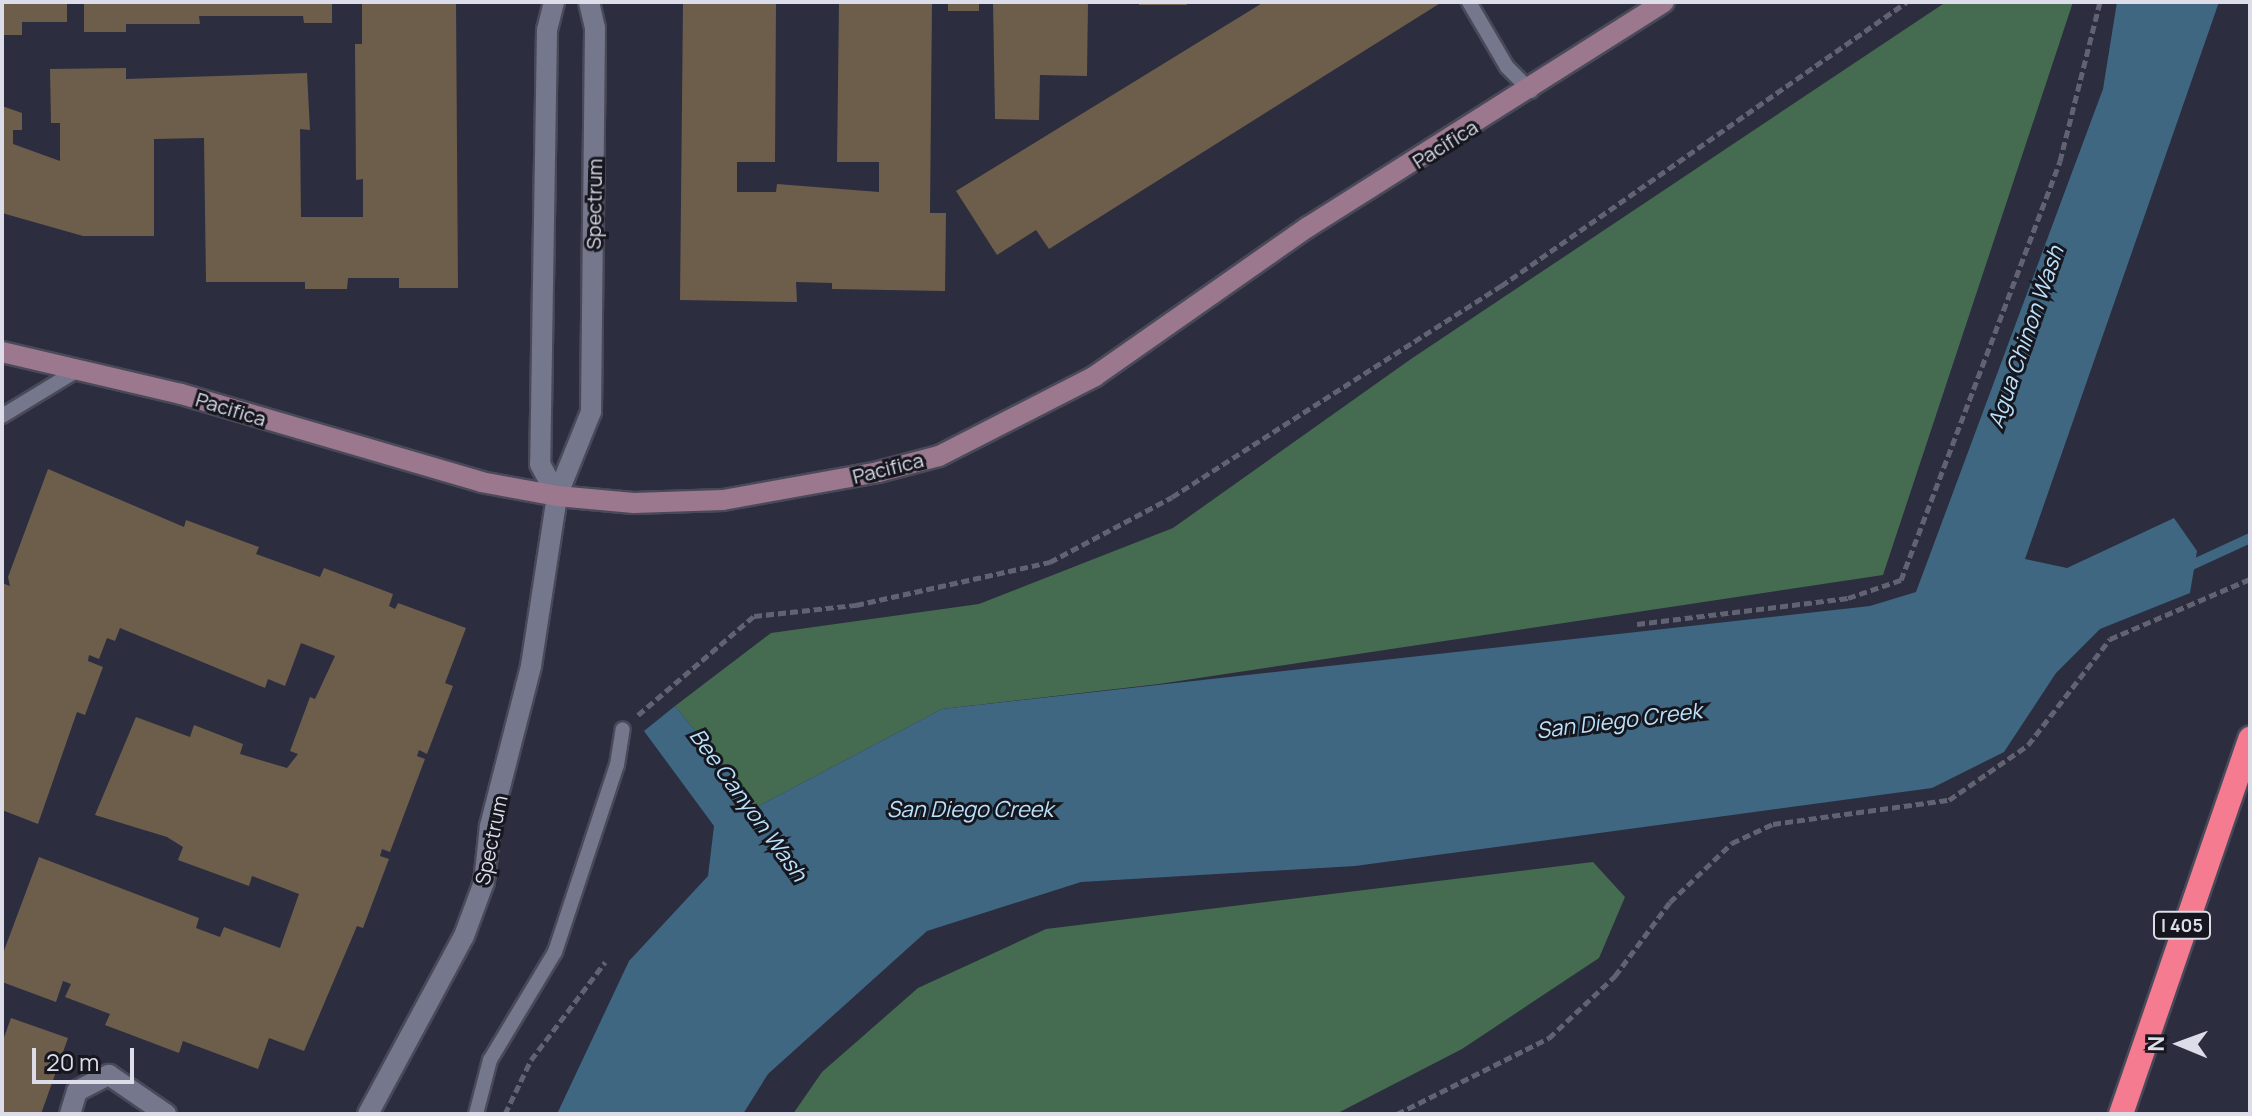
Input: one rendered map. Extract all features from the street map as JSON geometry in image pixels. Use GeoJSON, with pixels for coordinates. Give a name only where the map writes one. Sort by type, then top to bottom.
{"type":"FeatureCollection","features":[{"type":"Feature","properties":{"kind":"highway","name":"I 405"},"geometry":{"type":"LineString","coordinates":[[2121,1114],[2250,739]]}},
{"type":"Feature","properties":{"kind":"street"},"geometry":{"type":"LineString","coordinates":[[554,2],[547,30],[539,450],[540,464],[557,496]]}},
{"type":"Feature","properties":{"kind":"street","name":"Spectrum"},"geometry":{"type":"LineString","coordinates":[[368,1114],[464,936],[484,882],[490,826],[531,666],[557,496],[591,412],[595,28],[589,2]]}},
{"type":"Feature","properties":{"kind":"street","name":"Pacifica"},"geometry":{"type":"LineString","coordinates":[[2,352],[181,394],[481,482],[557,496],[634,503],[723,500],[939,456],[1095,376],[1308,227],[1531,91],[1664,2]]}},
{"type":"Feature","properties":{"kind":"street"},"geometry":{"type":"LineString","coordinates":[[70,1114],[77,1091],[109,1075],[166,1114]]}},
{"type":"Feature","properties":{"kind":"lane"},"geometry":{"type":"LineString","coordinates":[[1469,2],[1507,67],[1531,91]]}},
{"type":"Feature","properties":{"kind":"lane"},"geometry":{"type":"LineString","coordinates":[[2,416],[76,371]]}},
{"type":"Feature","properties":{"kind":"lane"},"geometry":{"type":"LineString","coordinates":[[476,1114],[490,1060],[555,952],[617,765],[623,729]]}},
{"type":"Feature","properties":{"kind":"path"},"geometry":{"type":"LineString","coordinates":[[623,729],[754,616],[856,605],[1050,562],[1172,497],[1501,286],[1907,2]]}},
{"type":"Feature","properties":{"kind":"path"},"geometry":{"type":"LineString","coordinates":[[1637,624],[1848,598],[1901,580],[2060,161],[2100,2]]}},
{"type":"Feature","properties":{"kind":"path"},"geometry":{"type":"LineString","coordinates":[[1397,1114],[1549,1038],[1615,976],[1670,902],[1732,843],[1773,824],[1949,800],[2028,745],[2110,639],[2250,579]]}},
{"type":"Feature","properties":{"kind":"path"},"geometry":{"type":"LineString","coordinates":[[505,1114],[531,1060],[605,962]]}},
{"type":"Feature","properties":{"kind":"green space"},"geometry":{"type":"Polygon","coordinates":[[[1946,2],[2073,2],[1883,575],[1159,684],[942,709],[757,807],[675,706],[771,633],[979,604],[1173,528],[1411,359],[1946,2]]]}},
{"type":"Feature","properties":{"kind":"green space"},"geometry":{"type":"Polygon","coordinates":[[[1593,862],[1625,897],[1599,958],[1462,1049],[1336,1114],[793,1114],[822,1072],[918,988],[1046,929],[1593,862]]]}},
{"type":"Feature","properties":{"kind":"water","name":"San Diego Creek"},"geometry":{"type":"Polygon","coordinates":[[[2117,2],[2219,2],[2025,559],[2067,568],[2174,518],[2197,551],[2190,593],[2100,629],[2056,673],[2004,752],[1932,788],[1355,866],[1081,882],[927,931],[768,1074],[743,1114],[557,1114],[629,961],[708,876],[714,826],[644,731],[675,706],[757,807],[942,709],[1870,606],[1916,592],[2103,89],[2117,2]]]}},
{"type":"Feature","properties":{"kind":"building"},"geometry":{"type":"Polygon","coordinates":[[[2,2],[67,2],[67,22],[22,22],[22,35],[2,35],[2,2]]]}},
{"type":"Feature","properties":{"kind":"building"},"geometry":{"type":"Polygon","coordinates":[[[84,2],[332,2],[332,23],[304,23],[303,16],[199,16],[200,24],[126,24],[126,32],[84,32],[84,2]]]}},
{"type":"Feature","properties":{"kind":"building"},"geometry":{"type":"Polygon","coordinates":[[[362,2],[456,2],[458,288],[399,288],[399,278],[348,278],[347,289],[305,289],[305,282],[206,282],[204,138],[154,139],[154,236],[83,236],[2,213],[2,106],[22,113],[22,130],[13,130],[13,144],[60,161],[60,123],[51,123],[50,69],[126,68],[126,79],[307,73],[310,130],[300,129],[301,217],[363,217],[363,179],[356,180],[355,44],[362,44],[362,2]]]}},
{"type":"Feature","properties":{"kind":"building"},"geometry":{"type":"Polygon","coordinates":[[[683,2],[776,2],[775,162],[737,162],[737,192],[776,192],[777,184],[879,192],[879,162],[837,162],[839,2],[932,2],[930,213],[946,213],[945,291],[832,289],[832,283],[796,282],[797,302],[680,300],[683,2]]]}},
{"type":"Feature","properties":{"kind":"building"},"geometry":{"type":"Polygon","coordinates":[[[948,2],[979,2],[979,11],[948,11],[948,2]]]}},
{"type":"Feature","properties":{"kind":"building"},"geometry":{"type":"Polygon","coordinates":[[[993,2],[1088,2],[1087,76],[1040,75],[1039,120],[995,119],[993,2]]]}},
{"type":"Feature","properties":{"kind":"building"},"geometry":{"type":"Polygon","coordinates":[[[1139,2],[1186,2],[1187,5],[1139,5],[1139,2]]]}},
{"type":"Feature","properties":{"kind":"building"},"geometry":{"type":"Polygon","coordinates":[[[1264,2],[1442,2],[1049,249],[1036,230],[997,255],[956,191],[1264,2]]]}},
{"type":"Feature","properties":{"kind":"building"},"geometry":{"type":"Polygon","coordinates":[[[48,469],[184,527],[186,520],[259,547],[256,554],[320,577],[324,568],[393,594],[389,606],[395,609],[398,603],[466,628],[445,683],[453,686],[427,754],[419,750],[417,756],[425,759],[390,852],[382,849],[380,856],[389,859],[363,928],[357,926],[304,1051],[269,1038],[258,1069],[183,1041],[179,1053],[105,1025],[110,1014],[65,997],[71,984],[63,981],[56,1002],[2,982],[2,956],[39,857],[199,918],[196,928],[220,937],[224,927],[280,948],[299,894],[252,876],[249,886],[178,860],[183,847],[167,837],[95,815],[136,717],[190,737],[194,725],[243,744],[240,754],[287,768],[298,754],[290,751],[310,697],[315,699],[335,656],[301,643],[285,686],[268,679],[265,688],[120,628],[115,641],[107,638],[99,659],[89,655],[88,661],[103,667],[85,715],[77,712],[38,824],[2,810],[2,583],[10,586],[8,577],[48,469]]]}},
{"type":"Feature","properties":{"kind":"building"},"geometry":{"type":"Polygon","coordinates":[[[11,1018],[68,1038],[41,1114],[2,1114],[2,1043],[11,1018]]]}},
{"type":"Feature","properties":{"kind":"waterway","name":"San Diego Creek"},"geometry":{"type":"LineString","coordinates":[[2183,569],[2250,538]]}},
{"type":"Feature","properties":{"kind":"water label","name":"Agua Chinon Wash"},"geometry":{"type":"Point","coordinates":[2026,337]}},
{"type":"Feature","properties":{"kind":"water label","name":"Bee Canyon Wash"},"geometry":{"type":"Point","coordinates":[748,805]}}]}
